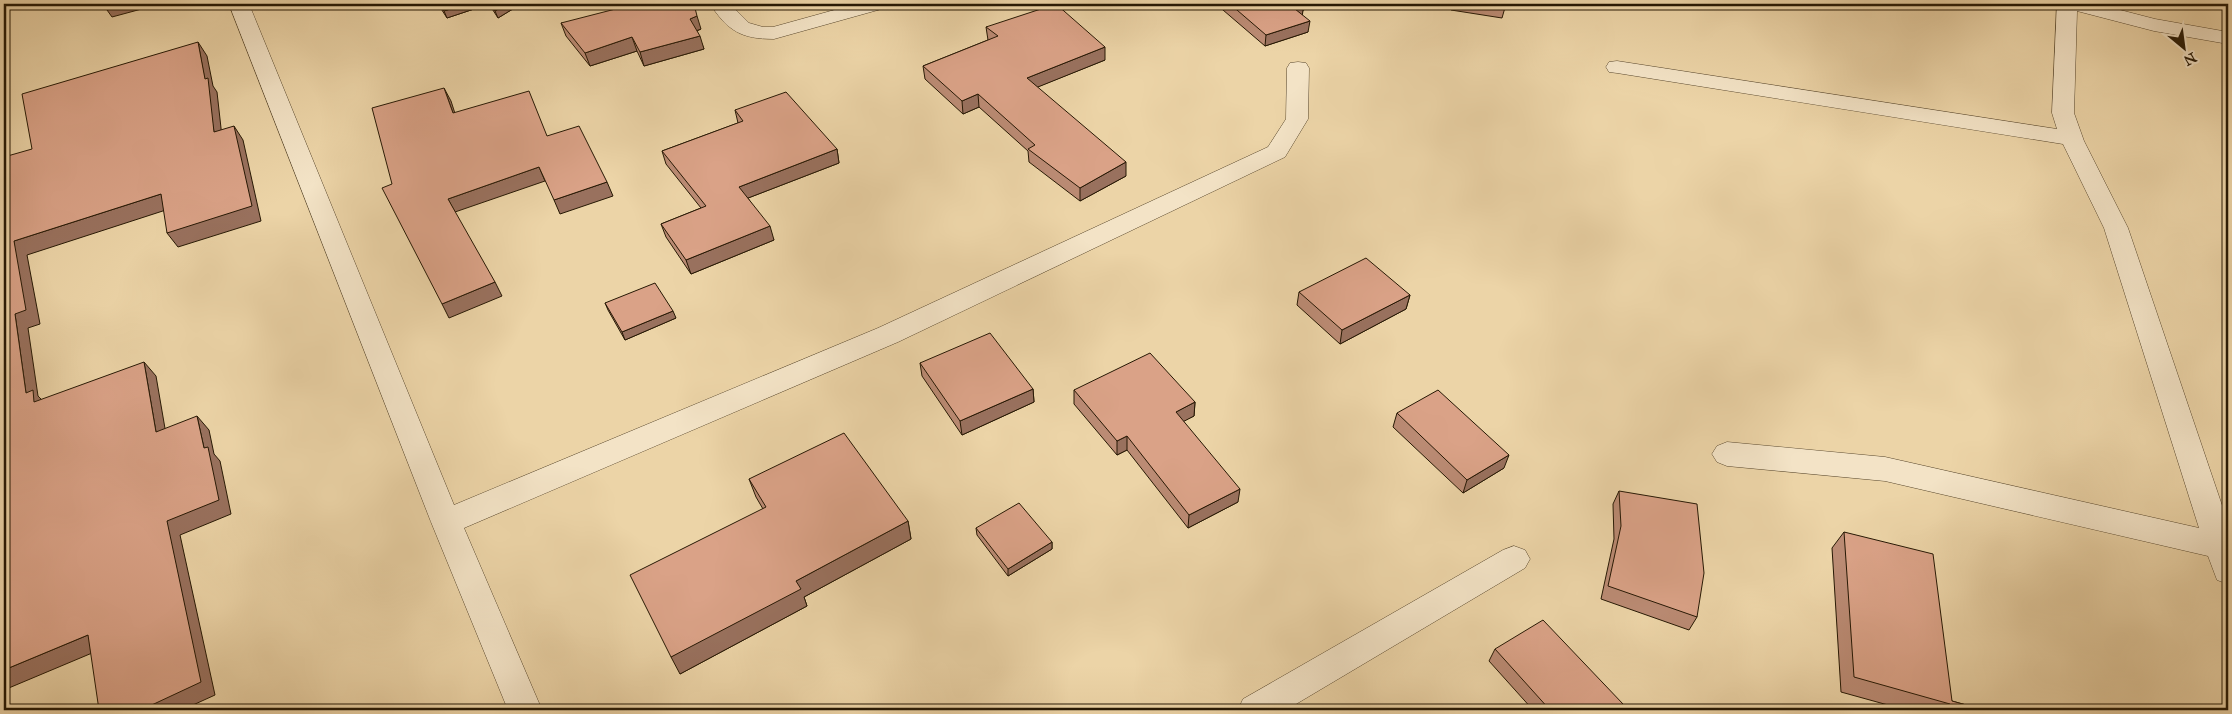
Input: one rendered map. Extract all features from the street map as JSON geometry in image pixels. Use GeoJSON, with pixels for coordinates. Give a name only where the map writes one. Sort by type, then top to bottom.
{"type":"FeatureCollection","features":[{"type":"Feature","properties":{"kind":"street"},"geometry":{"type":"LineString","coordinates":[[239,4],[446,522],[525,710]]}},
{"type":"Feature","properties":{"kind":"street"},"geometry":{"type":"LineString","coordinates":[[720,4],[737,26],[760,33],[774,32],[878,4]]}},
{"type":"Feature","properties":{"kind":"street"},"geometry":{"type":"LineString","coordinates":[[2067,4],[2063,113],[2072,138],[2116,228],[2224,558]]}},
{"type":"Feature","properties":{"kind":"street"},"geometry":{"type":"LineString","coordinates":[[2075,4],[2154,25],[2228,38]]}},
{"type":"Feature","properties":{"kind":"street"},"geometry":{"type":"LineString","coordinates":[[1617,67],[2072,138]]}},
{"type":"Feature","properties":{"kind":"street"},"geometry":{"type":"LineString","coordinates":[[446,522],[888,335],[1277,152],[1297,119],[1298,68]]}},
{"type":"Feature","properties":{"kind":"street"},"geometry":{"type":"LineString","coordinates":[[1727,454],[1885,469],[2224,558]]}},
{"type":"Feature","properties":{"kind":"street"},"geometry":{"type":"LineString","coordinates":[[1255,710],[1514,559]]}},
{"type":"Feature","properties":{"kind":"building"},"geometry":{"type":"Polygon","coordinates":[[[106,4],[130,4],[107,10],[106,4]]]}},
{"type":"Feature","properties":{"kind":"building"},"geometry":{"type":"Polygon","coordinates":[[[439,4],[466,4],[444,11],[439,4]]]}},
{"type":"Feature","properties":{"kind":"building"},"geometry":{"type":"Polygon","coordinates":[[[490,4],[507,4],[495,11],[490,4]]]}},
{"type":"Feature","properties":{"kind":"building"},"geometry":{"type":"Polygon","coordinates":[[[635,4],[694,4],[697,16],[690,19],[700,36],[640,52],[632,37],[585,53],[561,23],[635,4]]]}},
{"type":"Feature","properties":{"kind":"building"},"geometry":{"type":"Polygon","coordinates":[[[1056,4],[1105,47],[1027,78],[1126,162],[1080,188],[1028,149],[1035,145],[978,94],[962,101],[923,66],[998,36],[986,27],[1056,4]]]}},
{"type":"Feature","properties":{"kind":"building"},"geometry":{"type":"Polygon","coordinates":[[[1230,4],[1300,4],[1303,6],[1295,9],[1310,21],[1266,35],[1230,4]]]}},
{"type":"Feature","properties":{"kind":"building"},"geometry":{"type":"Polygon","coordinates":[[[198,42],[205,79],[208,78],[214,132],[234,126],[252,206],[167,233],[161,194],[14,241],[26,310],[15,314],[26,393],[33,390],[34,402],[144,362],[156,432],[197,416],[204,448],[208,447],[219,500],[167,521],[201,682],[141,710],[99,710],[88,635],[4,670],[4,157],[32,149],[22,94],[198,42]]]}},
{"type":"Feature","properties":{"kind":"building"},"geometry":{"type":"Polygon","coordinates":[[[444,88],[453,113],[529,91],[547,136],[579,126],[607,182],[554,200],[539,167],[448,199],[495,282],[442,304],[382,188],[392,184],[372,108],[444,88]]]}},
{"type":"Feature","properties":{"kind":"building"},"geometry":{"type":"Polygon","coordinates":[[[786,92],[837,149],[739,187],[770,226],[686,260],[661,224],[706,206],[662,151],[743,121],[735,110],[786,92]]]}},
{"type":"Feature","properties":{"kind":"building"},"geometry":{"type":"Polygon","coordinates":[[[1366,258],[1410,295],[1342,330],[1299,292],[1366,258]]]}},
{"type":"Feature","properties":{"kind":"building"},"geometry":{"type":"Polygon","coordinates":[[[655,283],[673,311],[622,332],[605,303],[655,283]]]}},
{"type":"Feature","properties":{"kind":"building"},"geometry":{"type":"Polygon","coordinates":[[[990,333],[1033,389],[960,421],[920,363],[990,333]]]}},
{"type":"Feature","properties":{"kind":"building"},"geometry":{"type":"Polygon","coordinates":[[[1150,353],[1195,402],[1176,412],[1240,489],[1189,515],[1127,436],[1117,441],[1074,390],[1150,353]]]}},
{"type":"Feature","properties":{"kind":"building"},"geometry":{"type":"Polygon","coordinates":[[[1438,390],[1509,455],[1467,480],[1397,413],[1438,390]]]}},
{"type":"Feature","properties":{"kind":"building"},"geometry":{"type":"Polygon","coordinates":[[[844,433],[908,521],[796,581],[801,589],[671,657],[630,575],[766,507],[749,479],[844,433]]]}},
{"type":"Feature","properties":{"kind":"building"},"geometry":{"type":"Polygon","coordinates":[[[1619,491],[1697,504],[1704,573],[1697,617],[1608,586],[1621,526],[1619,491]]]}},
{"type":"Feature","properties":{"kind":"building"},"geometry":{"type":"Polygon","coordinates":[[[1019,503],[1052,542],[1008,569],[976,528],[1019,503]]]}},
{"type":"Feature","properties":{"kind":"building"},"geometry":{"type":"Polygon","coordinates":[[[1844,532],[1933,554],[1952,701],[1984,710],[1951,710],[1950,704],[1854,677],[1844,532]]]}},
{"type":"Feature","properties":{"kind":"building"},"geometry":{"type":"Polygon","coordinates":[[[1543,620],[1623,704],[1613,710],[1550,710],[1495,649],[1543,620]]]}}]}
